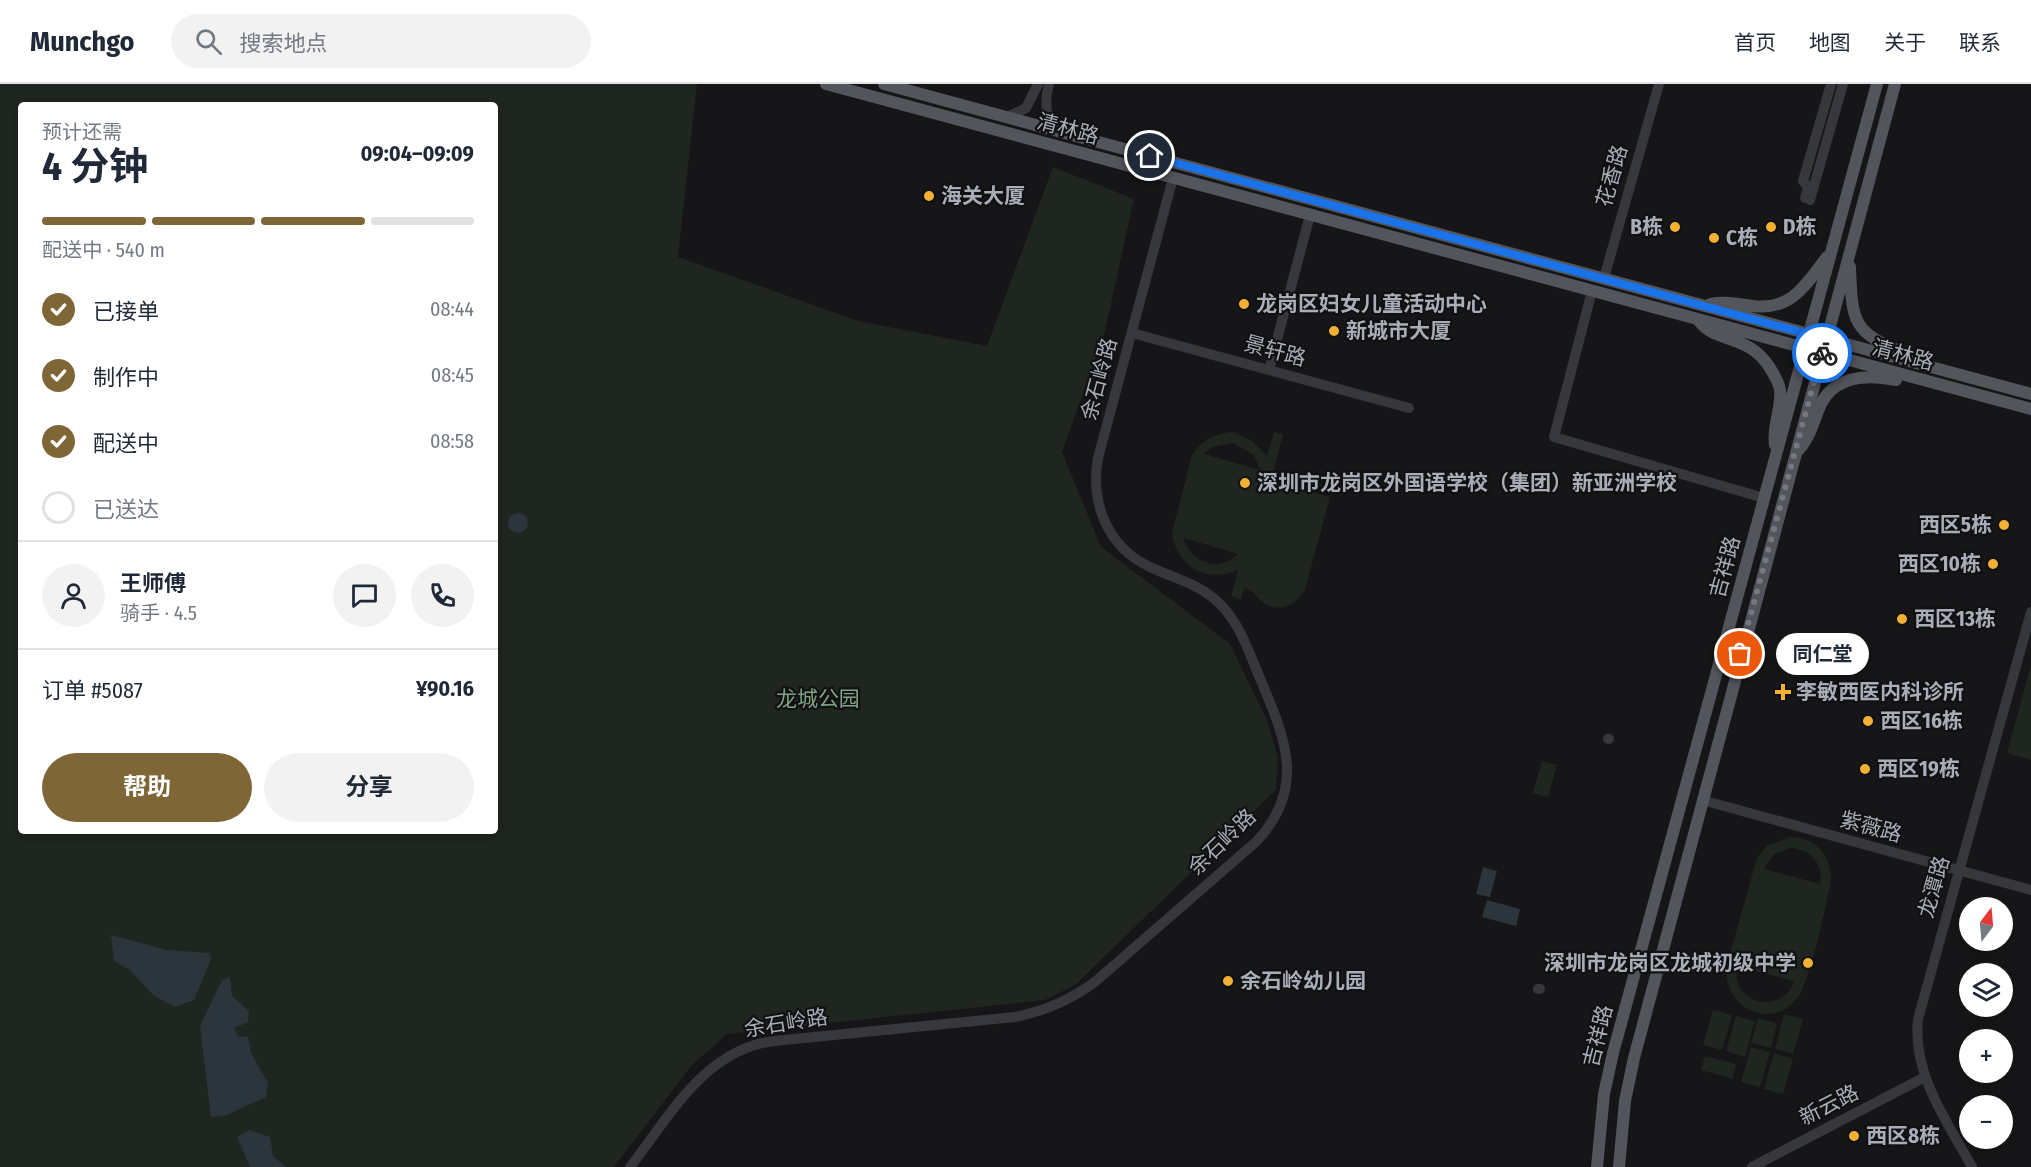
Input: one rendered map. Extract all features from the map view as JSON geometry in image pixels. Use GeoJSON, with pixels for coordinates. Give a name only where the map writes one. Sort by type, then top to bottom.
{"type":"FeatureCollection","features":[{"type":"Feature","properties":{"kind":"main road","name":"清林路"},"geometry":{"type":"LineString","coordinates":[[826,84],[2031,410]]}},
{"type":"Feature","properties":{"kind":"main road","name":"清林路"},"geometry":{"type":"LineString","coordinates":[[884,84],[2031,394]]}},
{"type":"Feature","properties":{"kind":"main road","name":"吉祥路"},"geometry":{"type":"LineString","coordinates":[[1597,1167],[1604,1094],[1613,1053],[1877,84]]}},
{"type":"Feature","properties":{"kind":"main road","name":"吉祥路"},"geometry":{"type":"LineString","coordinates":[[1619,1167],[1625,1101],[1634,1058],[1894,84]]}},
{"type":"Feature","properties":{"kind":"main road"},"geometry":{"type":"LineString","coordinates":[[1703,305],[1726,302],[1763,307],[1780,304],[1799,294],[1832,249]]}},
{"type":"Feature","properties":{"kind":"main road"},"geometry":{"type":"LineString","coordinates":[[1849,254],[1851,306],[1858,324],[1883,345],[1918,358],[1928,367]]}},
{"type":"Feature","properties":{"kind":"main road"},"geometry":{"type":"LineString","coordinates":[[1646,306],[1660,304],[1689,309],[1690,307],[1675,298]]}},
{"type":"Feature","properties":{"kind":"main road"},"geometry":{"type":"LineString","coordinates":[[1698,320],[1709,331],[1754,348],[1774,375],[1780,390],[1779,412],[1774,428],[1777,452]]}},
{"type":"Feature","properties":{"kind":"main road"},"geometry":{"type":"LineString","coordinates":[[1794,455],[1809,436],[1818,409],[1834,386],[1866,376],[1914,383],[1924,381]]}},
{"type":"Feature","properties":{"kind":"street"},"geometry":{"type":"LineString","coordinates":[[1007,117],[1026,108],[1038,84]]}},
{"type":"Feature","properties":{"kind":"street"},"geometry":{"type":"LineString","coordinates":[[1048,84],[1047,114],[1050,123],[1059,131]]}},
{"type":"Feature","properties":{"kind":"street","name":"花香路"},"geometry":{"type":"LineString","coordinates":[[1604,278],[1659,84]]}},
{"type":"Feature","properties":{"kind":"street"},"geometry":{"type":"LineString","coordinates":[[1831,84],[1803,181],[1808,187],[1808,199],[1843,84]]}},
{"type":"Feature","properties":{"kind":"street","name":"余石岭路"},"geometry":{"type":"LineString","coordinates":[[630,1167],[698,1079],[723,1058],[742,1048],[774,1041],[1015,1017],[1040,1011],[1075,996],[1096,981],[1241,855],[1271,824],[1284,794],[1288,773],[1287,751],[1281,730],[1239,628],[1227,611],[1204,590],[1186,580],[1150,567],[1131,556],[1109,532],[1100,512],[1095,491],[1096,469],[1173,178]]}},
{"type":"Feature","properties":{"kind":"street"},"geometry":{"type":"LineString","coordinates":[[1269,370],[1310,215]]}},
{"type":"Feature","properties":{"kind":"street"},"geometry":{"type":"LineString","coordinates":[[1592,291],[1554,437],[1764,498]]}},
{"type":"Feature","properties":{"kind":"street","name":"景轩路"},"geometry":{"type":"LineString","coordinates":[[1132,333],[1409,408]]}},
{"type":"Feature","properties":{"kind":"street","name":"龙潭路"},"geometry":{"type":"LineString","coordinates":[[1972,1167],[1925,1077],[1918,1052],[1918,1020],[2031,612]]}},
{"type":"Feature","properties":{"kind":"street","name":"紫薇路"},"geometry":{"type":"LineString","coordinates":[[1702,800],[2031,890]]}},
{"type":"Feature","properties":{"kind":"street","name":"新云路"},"geometry":{"type":"LineString","coordinates":[[1752,1167],[1925,1077]]}},
{"type":"Feature","properties":{"kind":"green space","name":"龙城公园"},"geometry":{"type":"Polygon","coordinates":[[[0,84],[697,84],[678,257],[858,321],[987,346],[1053,167],[1134,199],[1104,335],[1062,452],[1101,547],[1230,644],[1267,720],[1278,758],[1276,790],[1075,985],[1045,1000],[727,1034],[692,1065],[614,1167],[0,1167],[0,84]]]}},
{"type":"Feature","properties":{"kind":"green space"},"geometry":{"type":"Polygon","coordinates":[[[1233,432],[1252,441],[1267,456],[1274,432],[1283,434],[1271,482],[1330,497],[1305,590],[1297,600],[1286,607],[1266,605],[1251,591],[1244,588],[1241,600],[1231,596],[1238,570],[1215,575],[1195,570],[1180,555],[1175,545],[1172,533],[1192,455],[1205,441],[1233,432]],[[1233,443],[1212,447],[1204,454],[1260,470],[1254,455],[1233,443]],[[1184,538],[1192,554],[1206,562],[1223,563],[1238,554],[1184,538]]]}},
{"type":"Feature","properties":{"kind":"green space"},"geometry":{"type":"Polygon","coordinates":[[[2031,665],[2031,760],[2007,753],[2031,665]]]}},
{"type":"Feature","properties":{"kind":"green space"},"geometry":{"type":"Polygon","coordinates":[[[1542,761],[1557,765],[1548,797],[1533,793],[1542,761]]]}},
{"type":"Feature","properties":{"kind":"green space"},"geometry":{"type":"Polygon","coordinates":[[[1790,837],[1809,841],[1827,859],[1831,877],[1817,944],[1803,988],[1787,1008],[1775,1013],[1762,1014],[1740,1003],[1731,992],[1727,979],[1727,964],[1757,858],[1767,846],[1790,837]],[[1790,848],[1774,854],[1764,869],[1820,884],[1820,870],[1814,859],[1804,851],[1790,848]],[[1737,966],[1737,979],[1741,989],[1748,997],[1758,1001],[1768,1002],[1778,999],[1787,993],[1794,982],[1793,981],[1737,966]]]}},
{"type":"Feature","properties":{"kind":"green space"},"geometry":{"type":"Polygon","coordinates":[[[1713,1010],[1732,1015],[1722,1050],[1703,1045],[1713,1010]]]}},
{"type":"Feature","properties":{"kind":"green space"},"geometry":{"type":"Polygon","coordinates":[[[1784,1014],[1803,1019],[1793,1054],[1775,1049],[1784,1014]]]}},
{"type":"Feature","properties":{"kind":"green space"},"geometry":{"type":"Polygon","coordinates":[[[1736,1016],[1755,1021],[1745,1057],[1726,1051],[1736,1016]]]}},
{"type":"Feature","properties":{"kind":"green space"},"geometry":{"type":"Polygon","coordinates":[[[1758,1018],[1777,1023],[1771,1048],[1751,1043],[1758,1018]]]}},
{"type":"Feature","properties":{"kind":"green space"},"geometry":{"type":"Polygon","coordinates":[[[1751,1047],[1770,1052],[1760,1087],[1741,1082],[1751,1047]]]}},
{"type":"Feature","properties":{"kind":"green space"},"geometry":{"type":"Polygon","coordinates":[[[1774,1053],[1793,1059],[1783,1094],[1764,1089],[1774,1053]]]}},
{"type":"Feature","properties":{"kind":"green space"},"geometry":{"type":"Polygon","coordinates":[[[1705,1056],[1736,1064],[1733,1079],[1701,1070],[1705,1056]]]}},
{"type":"Feature","properties":{"kind":"shaded area"},"geometry":{"type":"Polygon","coordinates":[[[518,513],[525,516],[528,523],[525,530],[518,533],[511,530],[508,523],[511,516],[518,513]]]}},
{"type":"Feature","properties":{"kind":"shaded area"},"geometry":{"type":"Polygon","coordinates":[[[1483,867],[1497,871],[1490,897],[1476,894],[1483,867]]]}},
{"type":"Feature","properties":{"kind":"shaded area"},"geometry":{"type":"Polygon","coordinates":[[[1487,900],[1520,909],[1516,926],[1482,917],[1487,900]]]}},
{"type":"Feature","properties":{"kind":"shaded area"},"geometry":{"type":"Polygon","coordinates":[[[111,935],[167,950],[209,953],[211,959],[194,1000],[174,1007],[153,995],[130,970],[114,961],[111,935]]]}},
{"type":"Feature","properties":{"kind":"shaded area"},"geometry":{"type":"Polygon","coordinates":[[[230,977],[232,996],[249,1011],[248,1022],[234,1028],[238,1036],[248,1037],[251,1053],[268,1083],[266,1097],[224,1116],[211,1117],[200,1026],[222,980],[230,977]]]}},
{"type":"Feature","properties":{"kind":"shaded area"},"geometry":{"type":"Polygon","coordinates":[[[249,1130],[270,1137],[273,1156],[286,1167],[250,1167],[237,1137],[249,1130]]]}},
{"type":"Feature","properties":{"kind":"way so far"},"geometry":{"type":"LineString","coordinates":[[1740,654],[1822,353]]}},
{"type":"Feature","properties":{"kind":"place","name":"海关大厦"},"geometry":{"type":"Point","coordinates":[929,196]}},
{"type":"Feature","properties":{"kind":"place","name":"B栋"},"geometry":{"type":"Point","coordinates":[1675,227]}},
{"type":"Feature","properties":{"kind":"place","name":"D栋"},"geometry":{"type":"Point","coordinates":[1771,227]}},
{"type":"Feature","properties":{"kind":"place","name":"C栋"},"geometry":{"type":"Point","coordinates":[1714,238]}},
{"type":"Feature","properties":{"kind":"place","name":"龙岗区妇女儿童活动中心"},"geometry":{"type":"Point","coordinates":[1244,304]}},
{"type":"Feature","properties":{"kind":"place","name":"新城市大厦"},"geometry":{"type":"Point","coordinates":[1334,331]}},
{"type":"Feature","properties":{"kind":"place","name":"深圳市龙岗区外国语学校（集团）新亚洲学校"},"geometry":{"type":"Point","coordinates":[1245,483]}},
{"type":"Feature","properties":{"kind":"place","name":"西区5栋"},"geometry":{"type":"Point","coordinates":[2004,525]}},
{"type":"Feature","properties":{"kind":"place","name":"西区10栋"},"geometry":{"type":"Point","coordinates":[1993,564]}},
{"type":"Feature","properties":{"kind":"place","name":"西区13栋"},"geometry":{"type":"Point","coordinates":[1902,619]}},
{"type":"Feature","properties":{"kind":"place","name":"同仁堂"},"geometry":{"type":"Point","coordinates":[1740,654]}},
{"type":"Feature","properties":{"kind":"place","name":"李敏西医内科诊所"},"geometry":{"type":"Point","coordinates":[1783,692]}},
{"type":"Feature","properties":{"kind":"place","name":"西区16栋"},"geometry":{"type":"Point","coordinates":[1868,721]}},
{"type":"Feature","properties":{"kind":"place","name":"西区19栋"},"geometry":{"type":"Point","coordinates":[1865,769]}},
{"type":"Feature","properties":{"kind":"place","name":"深圳市龙岗区龙城初级中学"},"geometry":{"type":"Point","coordinates":[1808,963]}},
{"type":"Feature","properties":{"kind":"place","name":"余石岭幼儿园"},"geometry":{"type":"Point","coordinates":[1228,981]}},
{"type":"Feature","properties":{"kind":"place","name":"西区8栋"},"geometry":{"type":"Point","coordinates":[1854,1136]}},
{"type":"Feature","properties":{"kind":"route"},"geometry":{"type":"LineString","coordinates":[[1150,156],[1826,339],[1822,353]]}}]}
